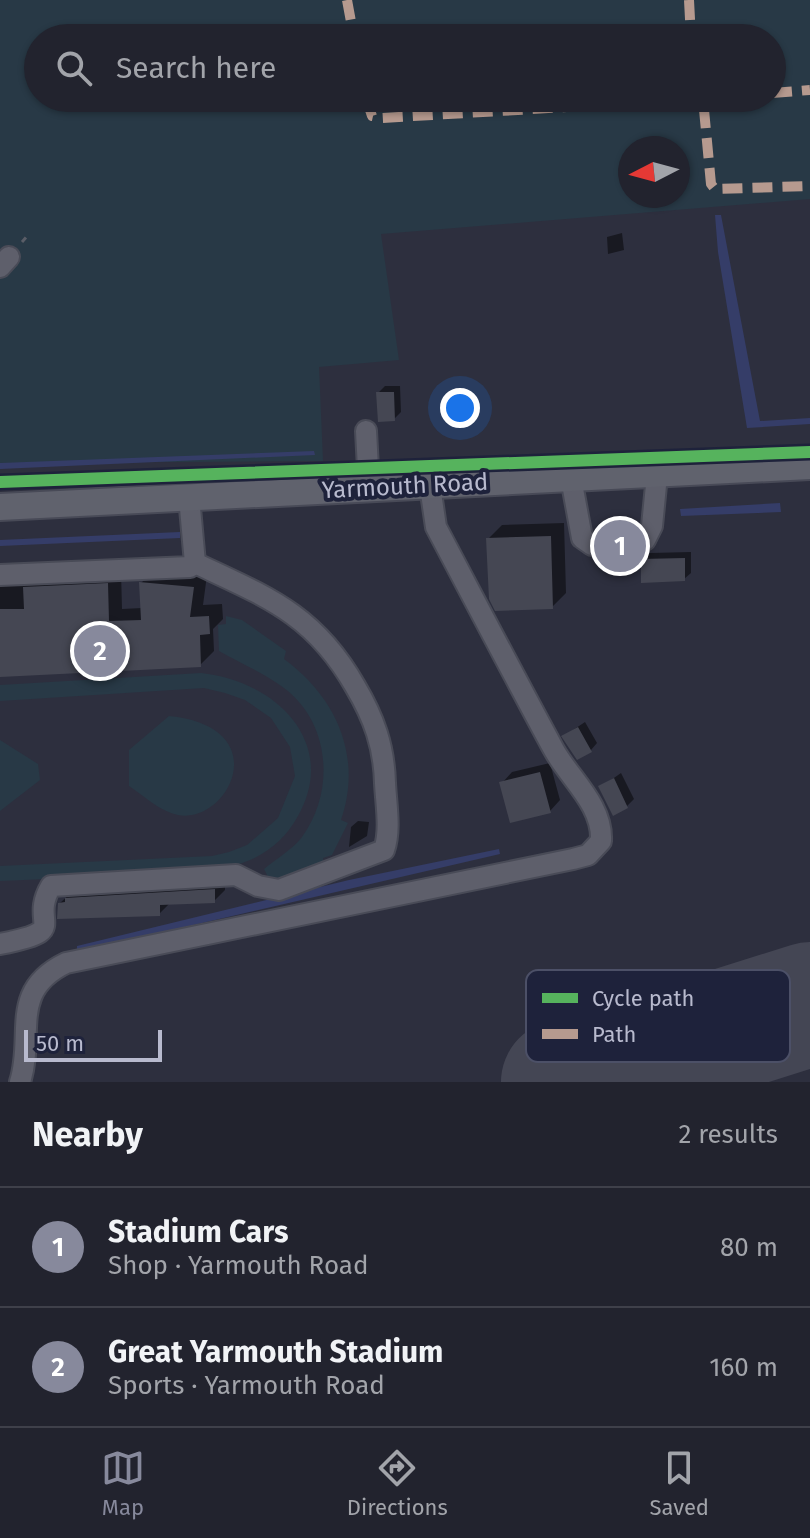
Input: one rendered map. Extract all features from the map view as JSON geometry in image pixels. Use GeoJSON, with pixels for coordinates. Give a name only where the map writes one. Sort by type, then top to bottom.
{"type":"FeatureCollection","features":[{"type":"Feature","properties":{"kind":"main road","name":"Yarmouth Road"},"geometry":{"type":"LineString","coordinates":[[0,507],[810,466]]}},
{"type":"Feature","properties":{"kind":"lane"},"geometry":{"type":"LineString","coordinates":[[366,431],[369,487]]}},
{"type":"Feature","properties":{"kind":"lane"},"geometry":{"type":"LineString","coordinates":[[571,478],[582,538],[592,545],[645,540],[652,526],[657,475]]}},
{"type":"Feature","properties":{"kind":"lane"},"geometry":{"type":"LineString","coordinates":[[20,1082],[28,1004],[36,986],[49,971],[66,963],[573,859],[588,855],[601,841],[602,828],[594,809],[556,754],[436,527],[430,486]]}},
{"type":"Feature","properties":{"kind":"lane"},"geometry":{"type":"LineString","coordinates":[[189,497],[195,563]]}},
{"type":"Feature","properties":{"kind":"lane"},"geometry":{"type":"LineString","coordinates":[[0,575],[183,568],[195,563],[268,597],[335,651],[374,718],[384,758],[387,834],[384,850],[279,890],[258,886],[236,875],[51,886],[46,901],[46,925],[27,939],[0,944]]}},
{"type":"Feature","properties":{"kind":"shaded area"},"geometry":{"type":"Polygon","coordinates":[[[0,0],[810,0],[810,199],[381,234],[399,360],[319,367],[323,461],[0,463],[0,0]]]}},
{"type":"Feature","properties":{"kind":"shaded area"},"geometry":{"type":"Polygon","coordinates":[[[226,616],[242,620],[286,651],[284,659],[318,691],[331,710],[346,751],[349,773],[341,820],[348,823],[332,855],[323,858],[325,868],[272,885],[264,869],[302,837],[313,819],[320,800],[323,759],[319,739],[300,703],[284,688],[219,651],[218,625],[226,624],[226,616]]]}},
{"type":"Feature","properties":{"kind":"shaded area"},"geometry":{"type":"Polygon","coordinates":[[[201,673],[228,678],[274,702],[292,719],[305,740],[311,763],[309,789],[298,816],[284,836],[250,860],[210,871],[0,881],[0,866],[212,856],[247,845],[278,818],[295,776],[290,747],[271,718],[245,700],[204,688],[0,701],[0,685],[201,673]]]}},
{"type":"Feature","properties":{"kind":"shaded area"},"geometry":{"type":"Polygon","coordinates":[[[169,716],[203,724],[223,738],[233,755],[233,773],[226,791],[213,805],[196,814],[172,813],[129,786],[129,750],[169,716]]]}},
{"type":"Feature","properties":{"kind":"shaded area"},"geometry":{"type":"Polygon","coordinates":[[[0,740],[38,764],[40,780],[0,811],[0,740]]]}},
{"type":"Feature","properties":{"kind":"water"},"geometry":{"type":"Polygon","coordinates":[[[715,215],[721,215],[760,421],[810,418],[810,424],[747,428],[718,252],[715,215]]]}},
{"type":"Feature","properties":{"kind":"water"},"geometry":{"type":"Polygon","coordinates":[[[314,451],[315,455],[0,469],[0,463],[314,451]]]}},
{"type":"Feature","properties":{"kind":"water"},"geometry":{"type":"Polygon","coordinates":[[[780,503],[781,512],[681,516],[680,509],[780,503]]]}},
{"type":"Feature","properties":{"kind":"water"},"geometry":{"type":"Polygon","coordinates":[[[180,532],[180,538],[0,546],[0,540],[180,532]]]}},
{"type":"Feature","properties":{"kind":"water"},"geometry":{"type":"Polygon","coordinates":[[[499,849],[500,854],[77,952],[77,946],[349,880],[499,849]]]}},
{"type":"Feature","properties":{"kind":"building"},"geometry":{"type":"Polygon","coordinates":[[[376,392],[394,392],[395,421],[378,422],[376,392]]]}},
{"type":"Feature","properties":{"kind":"building"},"geometry":{"type":"Polygon","coordinates":[[[551,536],[553,609],[495,611],[489,599],[486,538],[551,536]]]}},
{"type":"Feature","properties":{"kind":"building"},"geometry":{"type":"Polygon","coordinates":[[[685,558],[685,581],[641,583],[641,559],[685,558]]]}},
{"type":"Feature","properties":{"kind":"building"},"geometry":{"type":"Polygon","coordinates":[[[139,582],[194,587],[190,617],[209,616],[210,634],[200,635],[201,667],[0,677],[0,609],[24,609],[23,587],[108,583],[109,621],[141,620],[139,582]]]}},
{"type":"Feature","properties":{"kind":"building"},"geometry":{"type":"Polygon","coordinates":[[[578,727],[592,752],[577,760],[561,736],[578,727]]]}},
{"type":"Feature","properties":{"kind":"building"},"geometry":{"type":"Polygon","coordinates":[[[540,772],[551,813],[510,823],[499,782],[540,772]]]}},
{"type":"Feature","properties":{"kind":"building"},"geometry":{"type":"Polygon","coordinates":[[[614,778],[628,808],[613,816],[598,786],[614,778]]]}},
{"type":"Feature","properties":{"kind":"building"},"geometry":{"type":"Polygon","coordinates":[[[215,889],[215,903],[160,905],[160,916],[57,919],[58,903],[65,902],[65,898],[215,889]]]}},
{"type":"Feature","properties":{"kind":"runway"},"geometry":{"type":"LineString","coordinates":[[790,1010],[810,1004]]}},
{"type":"Feature","properties":{"kind":"runway"},"geometry":{"type":"LineString","coordinates":[[563,1082],[626,1062]]}},
{"type":"Feature","properties":{"kind":"marked path"},"geometry":{"type":"LineString","coordinates":[[347,0],[351,24]]}},
{"type":"Feature","properties":{"kind":"marked path"},"geometry":{"type":"LineString","coordinates":[[689,0],[690,24]]}},
{"type":"Feature","properties":{"kind":"marked path"},"geometry":{"type":"LineString","coordinates":[[786,92],[810,90]]}},
{"type":"Feature","properties":{"kind":"marked path"},"geometry":{"type":"LineString","coordinates":[[371,112],[372,116],[381,118],[483,112]]}},
{"type":"Feature","properties":{"kind":"marked path"},"geometry":{"type":"LineString","coordinates":[[704,112],[711,184],[715,189],[810,186]]}},
{"type":"Feature","properties":{"kind":"cycle path"},"geometry":{"type":"LineString","coordinates":[[0,482],[810,452]]}},
{"type":"Feature","properties":{"kind":"place","name":"Stadium Cars"},"geometry":{"type":"Point","coordinates":[620,546]}},
{"type":"Feature","properties":{"kind":"place","name":"Great Yarmouth Stadium"},"geometry":{"type":"Point","coordinates":[100,651]}}]}
